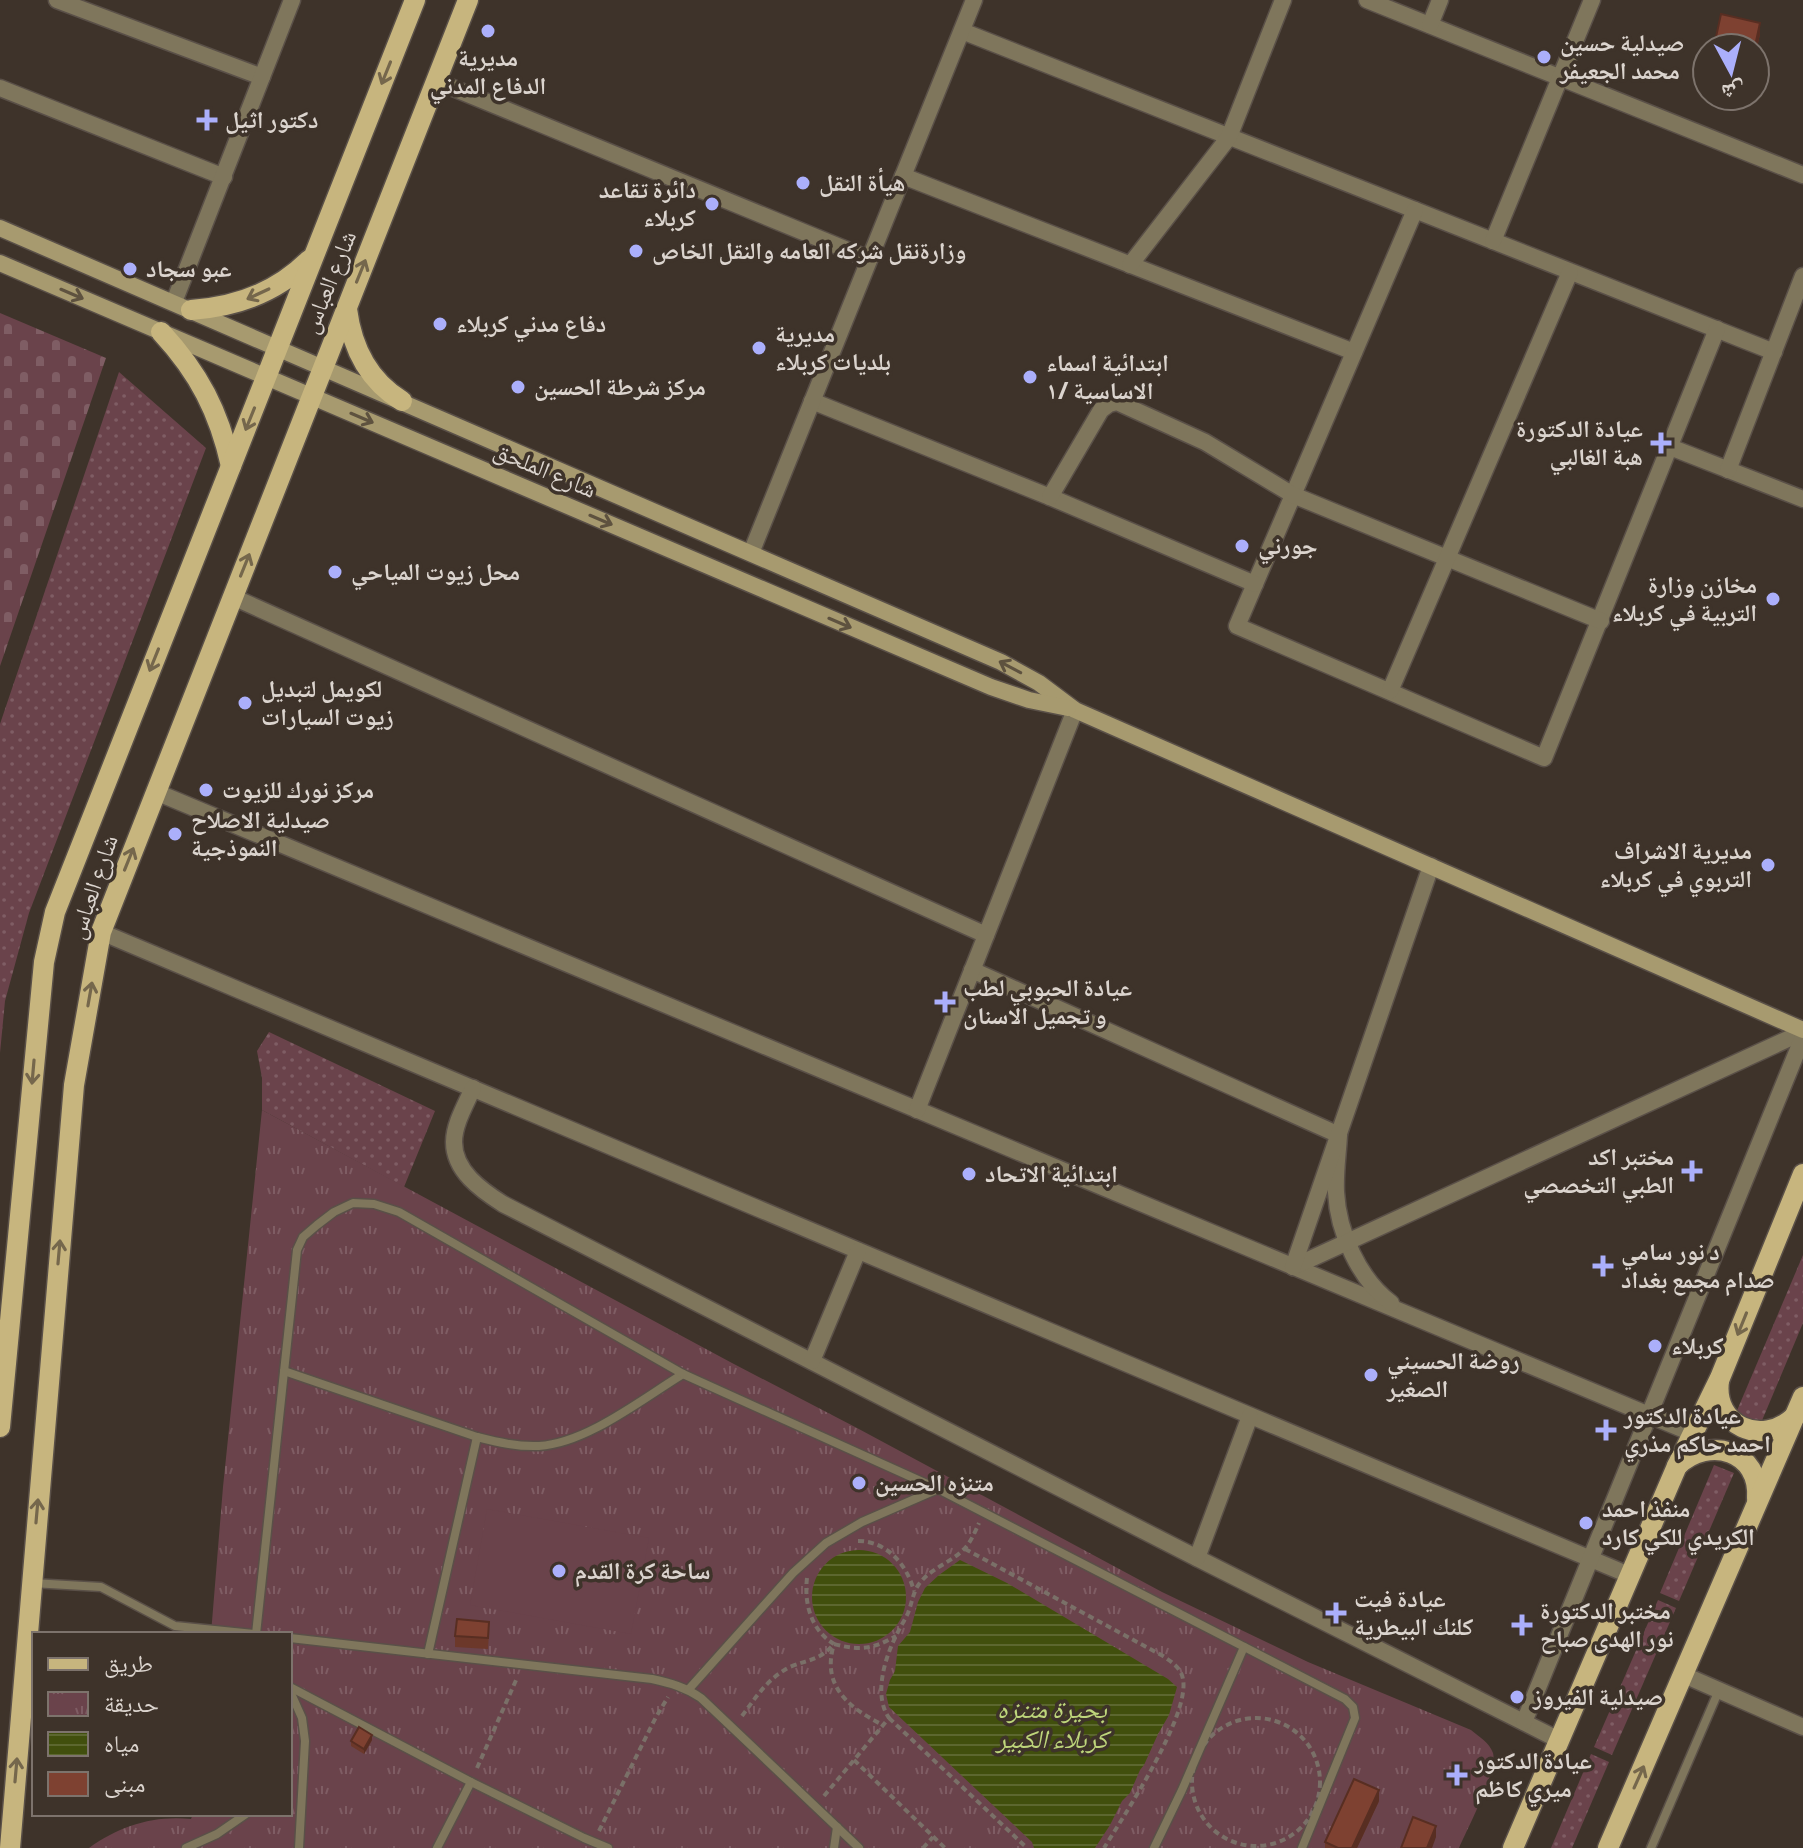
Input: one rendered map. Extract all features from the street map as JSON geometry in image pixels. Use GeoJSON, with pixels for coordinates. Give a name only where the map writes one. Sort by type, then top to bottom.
{"type":"FeatureCollection","features":[{"type":"Feature","properties":{"kind":"main road","name":"شارع العباس"},"geometry":{"type":"LineString","coordinates":[[0,1427],[44,962],[55,912],[415,0]]}},
{"type":"Feature","properties":{"kind":"main road","name":"شارع العباس"},"geometry":{"type":"LineString","coordinates":[[10,1848],[74,1085],[101,932],[468,0]]}},
{"type":"Feature","properties":{"kind":"main road"},"geometry":{"type":"LineString","coordinates":[[182,306],[226,306],[259,295],[289,278],[315,254]]}},
{"type":"Feature","properties":{"kind":"main road"},"geometry":{"type":"LineString","coordinates":[[347,308],[353,340],[363,362],[377,382],[402,401]]}},
{"type":"Feature","properties":{"kind":"main road"},"geometry":{"type":"LineString","coordinates":[[161,332],[186,361],[207,393],[231,466]]}},
{"type":"Feature","properties":{"kind":"main road"},"geometry":{"type":"LineString","coordinates":[[1513,1848],[1677,1466],[1720,1378],[1803,1174]]}},
{"type":"Feature","properties":{"kind":"main road"},"geometry":{"type":"LineString","coordinates":[[1720,1378],[1718,1391],[1727,1415],[1748,1430],[1761,1432],[1786,1425],[1799,1406]]}},
{"type":"Feature","properties":{"kind":"main road"},"geometry":{"type":"LineString","coordinates":[[1608,1848],[1799,1406]]}},
{"type":"Feature","properties":{"kind":"main road"},"geometry":{"type":"LineString","coordinates":[[1677,1466],[1696,1452],[1708,1449],[1732,1453],[1750,1469],[1755,1479],[1757,1503]]}},
{"type":"Feature","properties":{"kind":"street"},"geometry":{"type":"LineString","coordinates":[[57,0],[262,77]]}},
{"type":"Feature","properties":{"kind":"street"},"geometry":{"type":"LineString","coordinates":[[182,306],[224,177],[292,0]]}},
{"type":"Feature","properties":{"kind":"street"},"geometry":{"type":"LineString","coordinates":[[740,579],[974,0]]}},
{"type":"Feature","properties":{"kind":"street"},"geometry":{"type":"LineString","coordinates":[[1130,265],[1229,137],[1283,0]]}},
{"type":"Feature","properties":{"kind":"street"},"geometry":{"type":"LineString","coordinates":[[1367,0],[1803,175]]}},
{"type":"Feature","properties":{"kind":"street"},"geometry":{"type":"LineString","coordinates":[[1430,25],[1440,0]]}},
{"type":"Feature","properties":{"kind":"street"},"geometry":{"type":"LineString","coordinates":[[1493,241],[1592,0]]}},
{"type":"Feature","properties":{"kind":"street"},"geometry":{"type":"LineString","coordinates":[[962,31],[1774,352]]}},
{"type":"Feature","properties":{"kind":"street"},"geometry":{"type":"LineString","coordinates":[[436,81],[869,259]]}},
{"type":"Feature","properties":{"kind":"street"},"geometry":{"type":"LineString","coordinates":[[0,88],[224,177]]}},
{"type":"Feature","properties":{"kind":"street"},"geometry":{"type":"LineString","coordinates":[[903,176],[1354,352]]}},
{"type":"Feature","properties":{"kind":"street"},"geometry":{"type":"LineString","coordinates":[[1415,210],[1237,626],[1544,758],[1717,329]]}},
{"type":"Feature","properties":{"kind":"street","name":"شارع الملحق"},"geometry":{"type":"LineString","coordinates":[[0,228],[1001,662],[1039,683],[1075,710]]}},
{"type":"Feature","properties":{"kind":"street","name":"شارع الملحق"},"geometry":{"type":"LineString","coordinates":[[0,263],[991,687],[1029,700],[1075,710]]}},
{"type":"Feature","properties":{"kind":"street"},"geometry":{"type":"LineString","coordinates":[[1390,691],[1570,272]]}},
{"type":"Feature","properties":{"kind":"street"},"geometry":{"type":"LineString","coordinates":[[1728,470],[1803,276]]}},
{"type":"Feature","properties":{"kind":"street"},"geometry":{"type":"LineString","coordinates":[[812,401],[1255,584]]}},
{"type":"Feature","properties":{"kind":"street"},"geometry":{"type":"LineString","coordinates":[[1050,497],[1101,410],[1117,402],[1205,442],[1293,495],[1601,621]]}},
{"type":"Feature","properties":{"kind":"street"},"geometry":{"type":"LineString","coordinates":[[1670,447],[1803,499]]}},
{"type":"Feature","properties":{"kind":"street"},"geometry":{"type":"LineString","coordinates":[[233,597],[986,935]]}},
{"type":"Feature","properties":{"kind":"street"},"geometry":{"type":"LineString","coordinates":[[917,1110],[1075,710],[1803,1033]]}},
{"type":"Feature","properties":{"kind":"street"},"geometry":{"type":"LineString","coordinates":[[156,792],[1692,1433]]}},
{"type":"Feature","properties":{"kind":"street"},"geometry":{"type":"LineString","coordinates":[[1293,1267],[1431,866]]}},
{"type":"Feature","properties":{"kind":"street"},"geometry":{"type":"LineString","coordinates":[[101,932],[1629,1575]]}},
{"type":"Feature","properties":{"kind":"street"},"geometry":{"type":"LineString","coordinates":[[972,970],[1339,1135]]}},
{"type":"Feature","properties":{"kind":"street"},"geometry":{"type":"LineString","coordinates":[[1293,1267],[1803,1033]]}},
{"type":"Feature","properties":{"kind":"street"},"geometry":{"type":"LineString","coordinates":[[1524,1722],[1803,1033]]}},
{"type":"Feature","properties":{"kind":"street"},"geometry":{"type":"LineString","coordinates":[[473,1088],[454,1141],[458,1163],[486,1193],[503,1204],[1559,1740]]}},
{"type":"Feature","properties":{"kind":"street"},"geometry":{"type":"LineString","coordinates":[[1339,1135],[1336,1191],[1348,1242],[1367,1278],[1400,1311]]}},
{"type":"Feature","properties":{"kind":"street"},"geometry":{"type":"LineString","coordinates":[[812,1361],[858,1251]]}},
{"type":"Feature","properties":{"kind":"street"},"geometry":{"type":"LineString","coordinates":[[1197,1558],[1250,1416]]}},
{"type":"Feature","properties":{"kind":"street"},"geometry":{"type":"LineString","coordinates":[[1684,1675],[1803,1727]]}},
{"type":"Feature","properties":{"kind":"lane"},"geometry":{"type":"LineString","coordinates":[[255,1632],[297,1250],[303,1237],[334,1212],[353,1203],[374,1204],[399,1212],[683,1374],[938,1489],[1345,1699],[1353,1707],[1355,1718],[1302,1848]]}},
{"type":"Feature","properties":{"kind":"lane"},"geometry":{"type":"LineString","coordinates":[[284,1371],[477,1437],[523,1446],[557,1443],[598,1427],[683,1374]]}},
{"type":"Feature","properties":{"kind":"lane"},"geometry":{"type":"LineString","coordinates":[[428,1654],[477,1437]]}},
{"type":"Feature","properties":{"kind":"lane"},"geometry":{"type":"LineString","coordinates":[[689,1689],[793,1573],[826,1543],[862,1522],[938,1489]]}},
{"type":"Feature","properties":{"kind":"lane"},"geometry":{"type":"LineString","coordinates":[[31,1583],[101,1587],[175,1626],[235,1632]]}},
{"type":"Feature","properties":{"kind":"lane"},"geometry":{"type":"LineString","coordinates":[[292,1638],[673,1683],[701,1698],[859,1848]]}},
{"type":"Feature","properties":{"kind":"lane"},"geometry":{"type":"LineString","coordinates":[[1154,1848],[1244,1647]]}},
{"type":"Feature","properties":{"kind":"lane"},"geometry":{"type":"LineString","coordinates":[[292,1690],[608,1848]]}},
{"type":"Feature","properties":{"kind":"lane"},"geometry":{"type":"LineString","coordinates":[[1651,1848],[1719,1690]]}},
{"type":"Feature","properties":{"kind":"lane"},"geometry":{"type":"LineString","coordinates":[[292,1694],[302,1718],[305,1741],[299,1848]]}},
{"type":"Feature","properties":{"kind":"lane"},"geometry":{"type":"LineString","coordinates":[[437,1848],[471,1782]]}},
{"type":"Feature","properties":{"kind":"lane"},"geometry":{"type":"LineString","coordinates":[[186,1848],[217,1834],[243,1816]]}},
{"type":"Feature","properties":{"kind":"lane"},"geometry":{"type":"LineString","coordinates":[[834,1848],[837,1827]]}},
{"type":"Feature","properties":{"kind":"path"},"geometry":{"type":"LineString","coordinates":[[985,1513],[965,1549],[933,1569],[914,1591],[883,1678],[883,1710],[1027,1848]]}},
{"type":"Feature","properties":{"kind":"path"},"geometry":{"type":"LineString","coordinates":[[851,1542],[865,1541],[888,1551],[909,1575],[914,1591]]}},
{"type":"Feature","properties":{"kind":"path"},"geometry":{"type":"LineString","coordinates":[[965,1549],[1163,1656],[1175,1664],[1183,1677],[1180,1707],[1164,1745],[1104,1848]]}},
{"type":"Feature","properties":{"kind":"path"},"geometry":{"type":"LineString","coordinates":[[807,1576],[805,1595],[808,1611],[823,1638],[834,1644],[867,1649],[896,1636]]}},
{"type":"Feature","properties":{"kind":"path"},"geometry":{"type":"LineString","coordinates":[[834,1644],[830,1667],[836,1687],[854,1709],[883,1725]]}},
{"type":"Feature","properties":{"kind":"path"},"geometry":{"type":"LineString","coordinates":[[733,1728],[766,1683],[790,1667],[824,1655],[834,1644]]}},
{"type":"Feature","properties":{"kind":"path"},"geometry":{"type":"LineString","coordinates":[[471,1782],[523,1665]]}},
{"type":"Feature","properties":{"kind":"path"},"geometry":{"type":"LineString","coordinates":[[594,1842],[664,1701],[673,1692],[689,1689]]}},
{"type":"Feature","properties":{"kind":"path"},"geometry":{"type":"LineString","coordinates":[[1261,1717],[1281,1722],[1298,1732],[1315,1757],[1321,1787],[1316,1807],[1305,1824],[1290,1836],[1272,1844],[1253,1846],[1234,1842],[1210,1825],[1195,1801],[1192,1782],[1199,1752],[1222,1728],[1240,1720],[1261,1717]]}},
{"type":"Feature","properties":{"kind":"path"},"geometry":{"type":"LineString","coordinates":[[815,1807],[889,1718]]}},
{"type":"Feature","properties":{"kind":"path"},"geometry":{"type":"LineString","coordinates":[[854,1760],[945,1848]]}},
{"type":"Feature","properties":{"kind":"path"},"geometry":{"type":"LineString","coordinates":[[923,1848],[933,1837]]}},
{"type":"Feature","properties":{"kind":"green space"},"geometry":{"type":"Polygon","coordinates":[[[0,313],[106,358],[0,666],[0,313]]]}},
{"type":"Feature","properties":{"kind":"green space"},"geometry":{"type":"Polygon","coordinates":[[[119,372],[206,448],[29,913],[5,1001],[0,1053],[0,724],[119,372]]]}},
{"type":"Feature","properties":{"kind":"green space"},"geometry":{"type":"Polygon","coordinates":[[[269,1032],[435,1111],[404,1187],[262,1110],[262,1078],[257,1051],[269,1032]]]}},
{"type":"Feature","properties":{"kind":"green space"},"geometry":{"type":"Polygon","coordinates":[[[262,1110],[1162,1592],[1308,1662],[1471,1730],[1484,1740],[1493,1753],[1491,1773],[1459,1848],[89,1848],[125,1828],[150,1821],[191,1819],[192,1816],[292,1816],[292,1632],[211,1632],[262,1110]]]}},
{"type":"Feature","properties":{"kind":"green space"},"geometry":{"type":"Polygon","coordinates":[[[1803,1255],[1803,1323],[1755,1437],[1730,1427],[1803,1255]]]}},
{"type":"Feature","properties":{"kind":"green space"},"geometry":{"type":"Polygon","coordinates":[[[1714,1465],[1734,1473],[1679,1601],[1660,1593],[1714,1465]]]}},
{"type":"Feature","properties":{"kind":"green space","name":"ساحة كرة القدم"},"geometry":{"type":"Polygon","coordinates":[[[487,1509],[649,1538],[631,1634],[470,1605],[487,1509]]]}},
{"type":"Feature","properties":{"kind":"green space"},"geometry":{"type":"Polygon","coordinates":[[[1658,1600],[1676,1608],[1612,1755],[1594,1747],[1658,1600]]]}},
{"type":"Feature","properties":{"kind":"green space"},"geometry":{"type":"Polygon","coordinates":[[[1591,1754],[1609,1762],[1572,1848],[1551,1848],[1591,1754]]]}},
{"type":"Feature","properties":{"kind":"water"},"geometry":{"type":"Polygon","coordinates":[[[859,1550],[877,1554],[892,1564],[902,1579],[906,1597],[902,1615],[892,1630],[877,1640],[859,1644],[841,1640],[826,1630],[816,1615],[812,1597],[816,1579],[826,1564],[841,1554],[859,1550]]]}},
{"type":"Feature","properties":{"kind":"water","name":"بحيرة متنزه كربلاء الكبير"},"geometry":{"type":"Polygon","coordinates":[[[960,1560],[1007,1583],[1177,1687],[1169,1715],[1130,1793],[1122,1801],[1095,1848],[1034,1848],[1032,1842],[889,1707],[886,1694],[895,1671],[898,1646],[910,1632],[918,1602],[925,1588],[960,1560]]]}},
{"type":"Feature","properties":{"kind":"building"},"geometry":{"type":"Polygon","coordinates":[[[1721,14],[1760,23],[1758,32],[1717,32],[1721,14]]]}},
{"type":"Feature","properties":{"kind":"building"},"geometry":{"type":"Polygon","coordinates":[[[457,1619],[489,1622],[488,1638],[455,1636],[457,1619]]]}},
{"type":"Feature","properties":{"kind":"building"},"geometry":{"type":"Polygon","coordinates":[[[359,1727],[372,1735],[364,1749],[351,1741],[359,1727]]]}},
{"type":"Feature","properties":{"kind":"building"},"geometry":{"type":"Polygon","coordinates":[[[1354,1779],[1379,1790],[1352,1848],[1338,1848],[1325,1842],[1354,1779]]]}},
{"type":"Feature","properties":{"kind":"building"},"geometry":{"type":"Polygon","coordinates":[[[1413,1817],[1436,1826],[1427,1848],[1401,1848],[1413,1817]]]}},
{"type":"Feature","properties":{"kind":"place","name":"مديرية الدفاع المدني"},"geometry":{"type":"Point","coordinates":[488,31]}},
{"type":"Feature","properties":{"kind":"place","name":"صيدلية حسين محمد الجعيفر"},"geometry":{"type":"Point","coordinates":[1544,57]}},
{"type":"Feature","properties":{"kind":"place","name":"دكتور اثيل"},"geometry":{"type":"Point","coordinates":[207,120]}},
{"type":"Feature","properties":{"kind":"place","name":"هيأة النقل"},"geometry":{"type":"Point","coordinates":[803,183]}},
{"type":"Feature","properties":{"kind":"place","name":"دائرة تقاعد كربلاء"},"geometry":{"type":"Point","coordinates":[712,204]}},
{"type":"Feature","properties":{"kind":"place","name":"وزارةنقل شركه العامه والنقل الخاص"},"geometry":{"type":"Point","coordinates":[636,251]}},
{"type":"Feature","properties":{"kind":"place","name":"عبو سجاد"},"geometry":{"type":"Point","coordinates":[130,269]}},
{"type":"Feature","properties":{"kind":"place","name":"دفاع مدني كربلاء"},"geometry":{"type":"Point","coordinates":[440,324]}},
{"type":"Feature","properties":{"kind":"place","name":"مديرية بلديات كربلاء"},"geometry":{"type":"Point","coordinates":[759,348]}},
{"type":"Feature","properties":{"kind":"place","name":"ابتدائية اسماء الاساسية /١"},"geometry":{"type":"Point","coordinates":[1030,377]}},
{"type":"Feature","properties":{"kind":"place","name":"مركز شرطة الحسين"},"geometry":{"type":"Point","coordinates":[518,387]}},
{"type":"Feature","properties":{"kind":"place","name":"عيادة الدكتورة هبة الغالبي"},"geometry":{"type":"Point","coordinates":[1661,443]}},
{"type":"Feature","properties":{"kind":"place","name":"جورني"},"geometry":{"type":"Point","coordinates":[1242,546]}},
{"type":"Feature","properties":{"kind":"place","name":"محل زيوت المياحي"},"geometry":{"type":"Point","coordinates":[335,572]}},
{"type":"Feature","properties":{"kind":"place","name":"مخازن وزارة التربية في كربلاء"},"geometry":{"type":"Point","coordinates":[1773,599]}},
{"type":"Feature","properties":{"kind":"place","name":"لكويمل لتبديل زيوت السيارات"},"geometry":{"type":"Point","coordinates":[245,703]}},
{"type":"Feature","properties":{"kind":"place","name":"مركز نورك للزيوت"},"geometry":{"type":"Point","coordinates":[206,790]}},
{"type":"Feature","properties":{"kind":"place","name":"صيدلية الاصلاح النموذجية"},"geometry":{"type":"Point","coordinates":[175,834]}},
{"type":"Feature","properties":{"kind":"place","name":"مديرية الاشراف التربوي في كربلاء"},"geometry":{"type":"Point","coordinates":[1768,865]}},
{"type":"Feature","properties":{"kind":"place","name":"عيادة الحبوبي لطب و تجميل الاسنان"},"geometry":{"type":"Point","coordinates":[945,1002]}},
{"type":"Feature","properties":{"kind":"place","name":"مختبر اكد الطبي التخصصي"},"geometry":{"type":"Point","coordinates":[1692,1171]}},
{"type":"Feature","properties":{"kind":"place","name":"ابتدائية الاتحاد"},"geometry":{"type":"Point","coordinates":[969,1174]}},
{"type":"Feature","properties":{"kind":"place","name":"د نور سامي صدام مجمع بغداد"},"geometry":{"type":"Point","coordinates":[1603,1266]}},
{"type":"Feature","properties":{"kind":"place","name":"كربلاء"},"geometry":{"type":"Point","coordinates":[1655,1346]}},
{"type":"Feature","properties":{"kind":"place","name":"روضة الحسيني الصغير"},"geometry":{"type":"Point","coordinates":[1371,1375]}},
{"type":"Feature","properties":{"kind":"place","name":"عيادة الدكتور احمد حاكم مذري"},"geometry":{"type":"Point","coordinates":[1606,1430]}},
{"type":"Feature","properties":{"kind":"place","name":"متنزه الحسين"},"geometry":{"type":"Point","coordinates":[859,1483]}},
{"type":"Feature","properties":{"kind":"place","name":"منفذ احمد الكريدي للكي كارد"},"geometry":{"type":"Point","coordinates":[1586,1523]}},
{"type":"Feature","properties":{"kind":"place","name":"ساحة كرة القدم"},"geometry":{"type":"Point","coordinates":[559,1571]}},
{"type":"Feature","properties":{"kind":"place","name":"عيادة فيت كلنك البيطرية"},"geometry":{"type":"Point","coordinates":[1336,1613]}},
{"type":"Feature","properties":{"kind":"place","name":"مختبر الدكتورة نور الهدى صباح"},"geometry":{"type":"Point","coordinates":[1522,1625]}},
{"type":"Feature","properties":{"kind":"place","name":"صيدلية الفيروز"},"geometry":{"type":"Point","coordinates":[1517,1697]}},
{"type":"Feature","properties":{"kind":"place","name":"عيادة الدكتور ميري كاظم"},"geometry":{"type":"Point","coordinates":[1457,1775]}}]}
